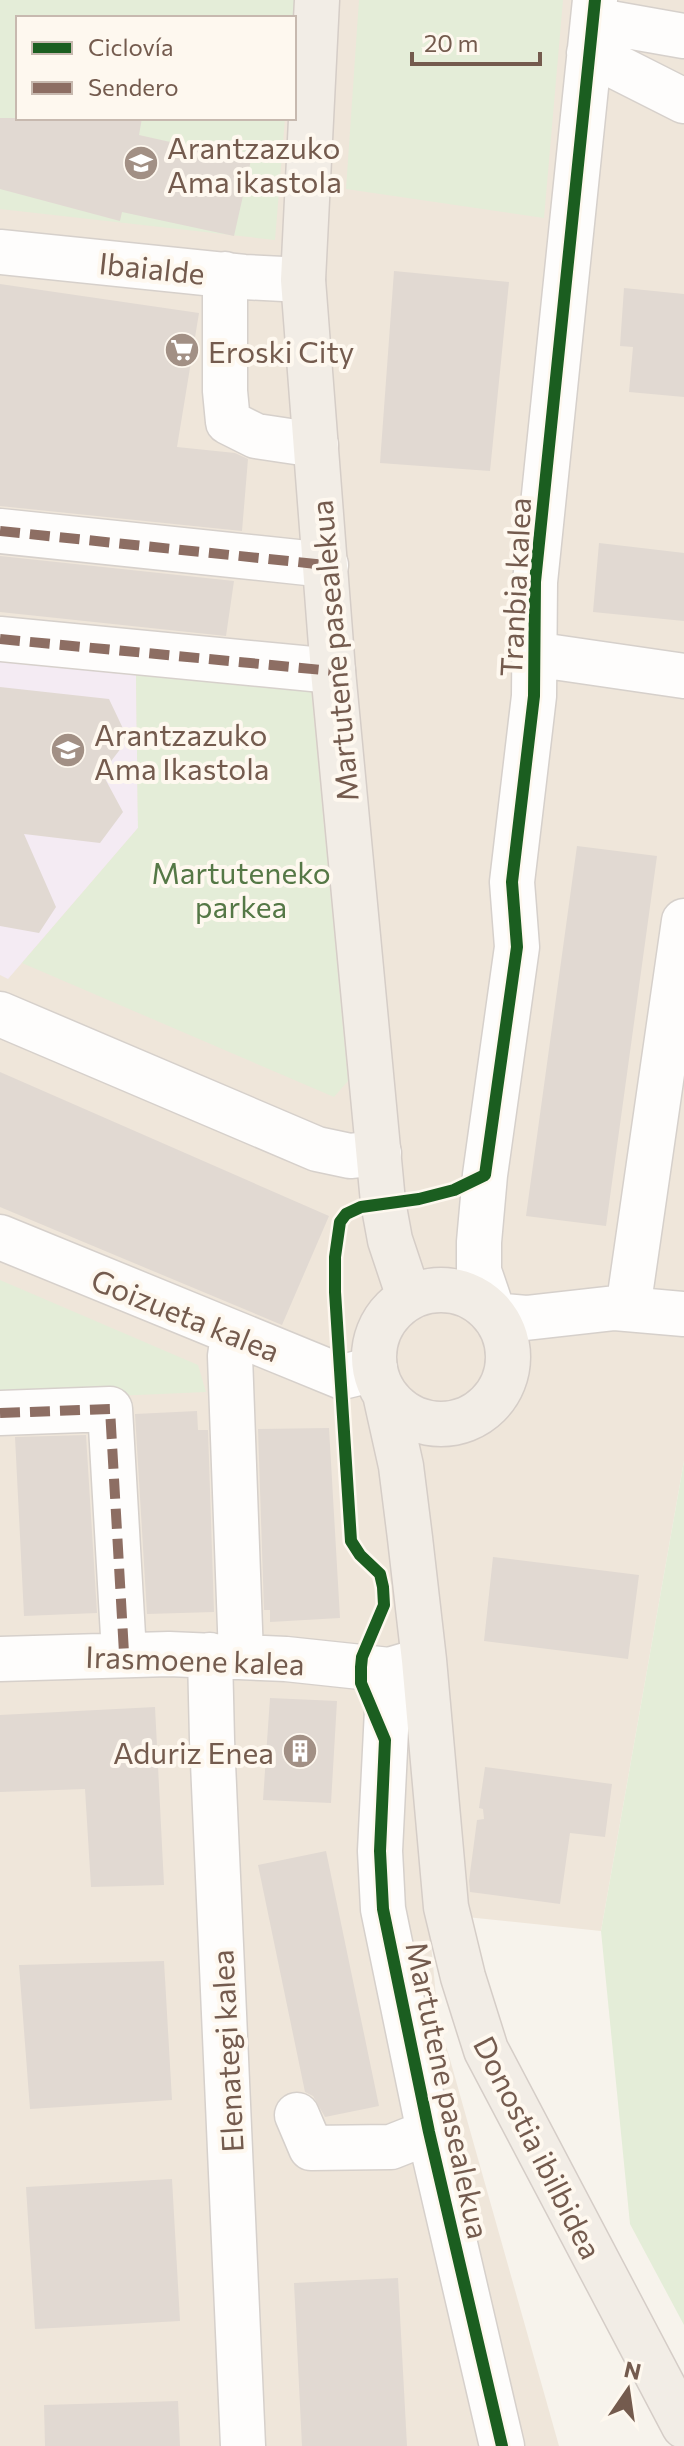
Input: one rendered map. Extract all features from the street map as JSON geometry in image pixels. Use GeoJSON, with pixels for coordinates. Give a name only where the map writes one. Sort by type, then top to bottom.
{"type":"FeatureCollection","features":[{"type":"Feature","properties":{"kind":"main road","name":"Martutene pasealekua"},"geometry":{"type":"LineString","coordinates":[[317,0],[303,280],[333,671],[383,1202],[390,1240],[409,1297],[388,1316],[375,1341],[380,1382],[401,1466],[410,1538]]}},
{"type":"Feature","properties":{"kind":"main road"},"geometry":{"type":"LineString","coordinates":[[409,1297],[426,1291],[463,1293],[480,1302],[494,1315]]}},
{"type":"Feature","properties":{"kind":"main road","name":"Martutene pasealekua"},"geometry":{"type":"LineString","coordinates":[[407,1665],[411,1516],[422,1473],[436,1447],[454,1423],[476,1415],[493,1400],[505,1380],[509,1357],[505,1335],[494,1315]]}},
{"type":"Feature","properties":{"kind":"main road"},"geometry":{"type":"LineString","coordinates":[[380,1382],[398,1409],[415,1419],[435,1424],[454,1423]]}},
{"type":"Feature","properties":{"kind":"main road","name":"Donostia ibilbidea"},"geometry":{"type":"LineString","coordinates":[[407,1665],[446,1907],[463,1977],[486,2050],[684,2426]]}},
{"type":"Feature","properties":{"kind":"street"},"geometry":{"type":"LineString","coordinates":[[592,24],[684,36]]}},
{"type":"Feature","properties":{"kind":"street"},"geometry":{"type":"LineString","coordinates":[[592,24],[684,101]]}},
{"type":"Feature","properties":{"kind":"street","name":"Tranbia kalea"},"geometry":{"type":"LineString","coordinates":[[494,1315],[479,1271],[479,1242],[485,1175],[517,947],[512,882],[534,696],[535,582],[592,24]]}},
{"type":"Feature","properties":{"kind":"street","name":"Ibaialde"},"geometry":{"type":"LineString","coordinates":[[0,252],[303,280]]}},
{"type":"Feature","properties":{"kind":"street"},"geometry":{"type":"LineString","coordinates":[[225,274],[228,422],[256,436],[316,445]]}},
{"type":"Feature","properties":{"kind":"street"},"geometry":{"type":"LineString","coordinates":[[0,531],[326,565]]}},
{"type":"Feature","properties":{"kind":"street"},"geometry":{"type":"LineString","coordinates":[[0,639],[333,671]]}},
{"type":"Feature","properties":{"kind":"street","name":"Tranbia kalea"},"geometry":{"type":"LineString","coordinates":[[533,654],[684,676]]}},
{"type":"Feature","properties":{"kind":"street"},"geometry":{"type":"LineString","coordinates":[[628,1309],[684,921]]}},
{"type":"Feature","properties":{"kind":"street"},"geometry":{"type":"LineString","coordinates":[[0,1014],[317,1149],[350,1156],[379,1153]]}},
{"type":"Feature","properties":{"kind":"street","name":"Goizueta kalea"},"geometry":{"type":"LineString","coordinates":[[0,1237],[233,1335],[342,1377],[380,1382]]}},
{"type":"Feature","properties":{"kind":"street"},"geometry":{"type":"LineString","coordinates":[[494,1315],[526,1318],[615,1308],[684,1314]]}},
{"type":"Feature","properties":{"kind":"street"},"geometry":{"type":"LineString","coordinates":[[226,1655],[230,1356],[233,1335]]}},
{"type":"Feature","properties":{"kind":"street"},"geometry":{"type":"LineString","coordinates":[[0,1413],[110,1409],[124,1653]]}},
{"type":"Feature","properties":{"kind":"street","name":"Irasmoene kalea"},"geometry":{"type":"LineString","coordinates":[[0,1659],[124,1653],[407,1665]]}},
{"type":"Feature","properties":{"kind":"street","name":"Elenategi kalea"},"geometry":{"type":"LineString","coordinates":[[226,1655],[212,1740],[243,2446]]}},
{"type":"Feature","properties":{"kind":"street","name":"Martutene pasealekua"},"geometry":{"type":"LineString","coordinates":[[407,1665],[380,1851],[383,1909],[429,2132],[502,2446]]}},
{"type":"Feature","properties":{"kind":"street"},"geometry":{"type":"LineString","coordinates":[[297,2115],[311,2148],[391,2147],[429,2132]]}},
{"type":"Feature","properties":{"kind":"shaded area"},"geometry":{"type":"Polygon","coordinates":[[[0,0],[684,0],[684,1461],[601,1931],[428,1913],[438,2017],[559,2446],[0,2446],[0,0]]]}},
{"type":"Feature","properties":{"kind":"shaded area","name":"Arantzazuko Ama Ikastola"},"geometry":{"type":"Polygon","coordinates":[[[0,659],[136,673],[138,828],[8,979],[0,975],[0,659]]]}},
{"type":"Feature","properties":{"kind":"green space","name":"Arantzazuko Ama ikastola"},"geometry":{"type":"Polygon","coordinates":[[[0,0],[295,0],[293,16],[16,16],[16,120],[285,120],[275,240],[0,209],[0,0]]]}},
{"type":"Feature","properties":{"kind":"green space"},"geometry":{"type":"Polygon","coordinates":[[[359,0],[563,0],[544,218],[346,189],[359,0]]]}},
{"type":"Feature","properties":{"kind":"green space","name":"Martuteneko parkea"},"geometry":{"type":"Polygon","coordinates":[[[136,673],[311,689],[348,1081],[334,1097],[22,963],[138,828],[136,673]]]}},
{"type":"Feature","properties":{"kind":"green space"},"geometry":{"type":"Polygon","coordinates":[[[0,1280],[198,1365],[206,1392],[0,1401],[0,1280]]]}},
{"type":"Feature","properties":{"kind":"green space"},"geometry":{"type":"Polygon","coordinates":[[[684,1461],[684,2325],[630,2224],[601,1931],[684,1461]]]}},
{"type":"Feature","properties":{"kind":"building"},"geometry":{"type":"Polygon","coordinates":[[[0,118],[142,120],[139,135],[251,160],[234,236],[122,212],[120,221],[0,189],[0,118]]]}},
{"type":"Feature","properties":{"kind":"building"},"geometry":{"type":"Polygon","coordinates":[[[394,271],[509,282],[490,471],[380,463],[394,271]]]}},
{"type":"Feature","properties":{"kind":"building"},"geometry":{"type":"Polygon","coordinates":[[[0,284],[199,313],[177,447],[235,453],[248,459],[242,531],[0,506],[0,284]]]}},
{"type":"Feature","properties":{"kind":"building"},"geometry":{"type":"Polygon","coordinates":[[[624,288],[684,294],[684,397],[629,392],[633,347],[620,346],[624,288]]]}},
{"type":"Feature","properties":{"kind":"building"},"geometry":{"type":"Polygon","coordinates":[[[599,543],[684,553],[684,621],[593,612],[599,543]]]}},
{"type":"Feature","properties":{"kind":"building"},"geometry":{"type":"Polygon","coordinates":[[[0,556],[234,581],[226,636],[0,612],[0,556]]]}},
{"type":"Feature","properties":{"kind":"building","name":"Arantzazuko Ama Ikastola"},"geometry":{"type":"Polygon","coordinates":[[[0,687],[109,699],[128,739],[102,773],[123,812],[100,843],[24,834],[56,907],[39,933],[0,926],[0,687]]]}},
{"type":"Feature","properties":{"kind":"building"},"geometry":{"type":"Polygon","coordinates":[[[577,846],[657,856],[606,1226],[526,1216],[577,846]]]}},
{"type":"Feature","properties":{"kind":"building"},"geometry":{"type":"Polygon","coordinates":[[[0,1072],[329,1216],[282,1325],[0,1207],[0,1072]]]}},
{"type":"Feature","properties":{"kind":"building"},"geometry":{"type":"Polygon","coordinates":[[[197,1411],[198,1430],[208,1430],[214,1612],[147,1614],[135,1414],[197,1411]]]}},
{"type":"Feature","properties":{"kind":"building"},"geometry":{"type":"Polygon","coordinates":[[[329,1428],[340,1618],[270,1622],[270,1610],[264,1610],[258,1429],[329,1428]]]}},
{"type":"Feature","properties":{"kind":"building"},"geometry":{"type":"Polygon","coordinates":[[[86,1435],[97,1613],[24,1616],[15,1437],[86,1435]]]}},
{"type":"Feature","properties":{"kind":"building"},"geometry":{"type":"Polygon","coordinates":[[[493,1557],[639,1575],[628,1659],[484,1641],[493,1557]]]}},
{"type":"Feature","properties":{"kind":"building","name":"Aduriz Enea"},"geometry":{"type":"Polygon","coordinates":[[[270,1698],[337,1701],[331,1803],[263,1800],[270,1698]]]}},
{"type":"Feature","properties":{"kind":"building"},"geometry":{"type":"Polygon","coordinates":[[[155,1707],[164,1885],[91,1887],[85,1789],[0,1792],[0,1715],[155,1707]]]}},
{"type":"Feature","properties":{"kind":"building"},"geometry":{"type":"Polygon","coordinates":[[[485,1767],[612,1784],[605,1837],[570,1833],[560,1904],[470,1892],[477,1820],[484,1819],[483,1809],[479,1808],[485,1767]]]}},
{"type":"Feature","properties":{"kind":"building"},"geometry":{"type":"Polygon","coordinates":[[[326,1851],[379,2106],[325,2117],[313,2096],[305,2092],[258,1865],[326,1851]]]}},
{"type":"Feature","properties":{"kind":"building"},"geometry":{"type":"Polygon","coordinates":[[[164,1961],[172,2100],[30,2109],[19,1965],[164,1961]]]}},
{"type":"Feature","properties":{"kind":"building"},"geometry":{"type":"Polygon","coordinates":[[[172,2179],[180,2321],[35,2329],[26,2187],[172,2179]]]}},
{"type":"Feature","properties":{"kind":"building"},"geometry":{"type":"Polygon","coordinates":[[[398,2278],[407,2446],[302,2446],[294,2283],[398,2278]]]}},
{"type":"Feature","properties":{"kind":"building"},"geometry":{"type":"Polygon","coordinates":[[[178,2401],[180,2446],[45,2446],[44,2405],[178,2401]]]}},
{"type":"Feature","properties":{"kind":"marked path"},"geometry":{"type":"LineString","coordinates":[[0,531],[326,565]]}},
{"type":"Feature","properties":{"kind":"marked path"},"geometry":{"type":"LineString","coordinates":[[0,639],[333,671]]}},
{"type":"Feature","properties":{"kind":"marked path"},"geometry":{"type":"LineString","coordinates":[[0,1413],[110,1409],[124,1653]]}},
{"type":"Feature","properties":{"kind":"cycle path"},"geometry":{"type":"LineString","coordinates":[[502,2446],[429,2132],[383,1909],[380,1851],[385,1740],[361,1683],[362,1657],[384,1605],[383,1587],[380,1574],[360,1555],[351,1541],[335,1257],[340,1222],[346,1214],[361,1207],[419,1199],[454,1190],[485,1175],[517,947],[512,882],[534,696],[535,582],[595,0]]}},
{"type":"Feature","properties":{"kind":"place","name":"Arantzazuko Ama ikastola"},"geometry":{"type":"Point","coordinates":[141,163]}},
{"type":"Feature","properties":{"kind":"place","name":"Eroski City"},"geometry":{"type":"Point","coordinates":[182,350]}},
{"type":"Feature","properties":{"kind":"place","name":"Arantzazuko Ama Ikastola"},"geometry":{"type":"Point","coordinates":[68,750]}},
{"type":"Feature","properties":{"kind":"place","name":"Aduriz Enea"},"geometry":{"type":"Point","coordinates":[300,1751]}}]}
